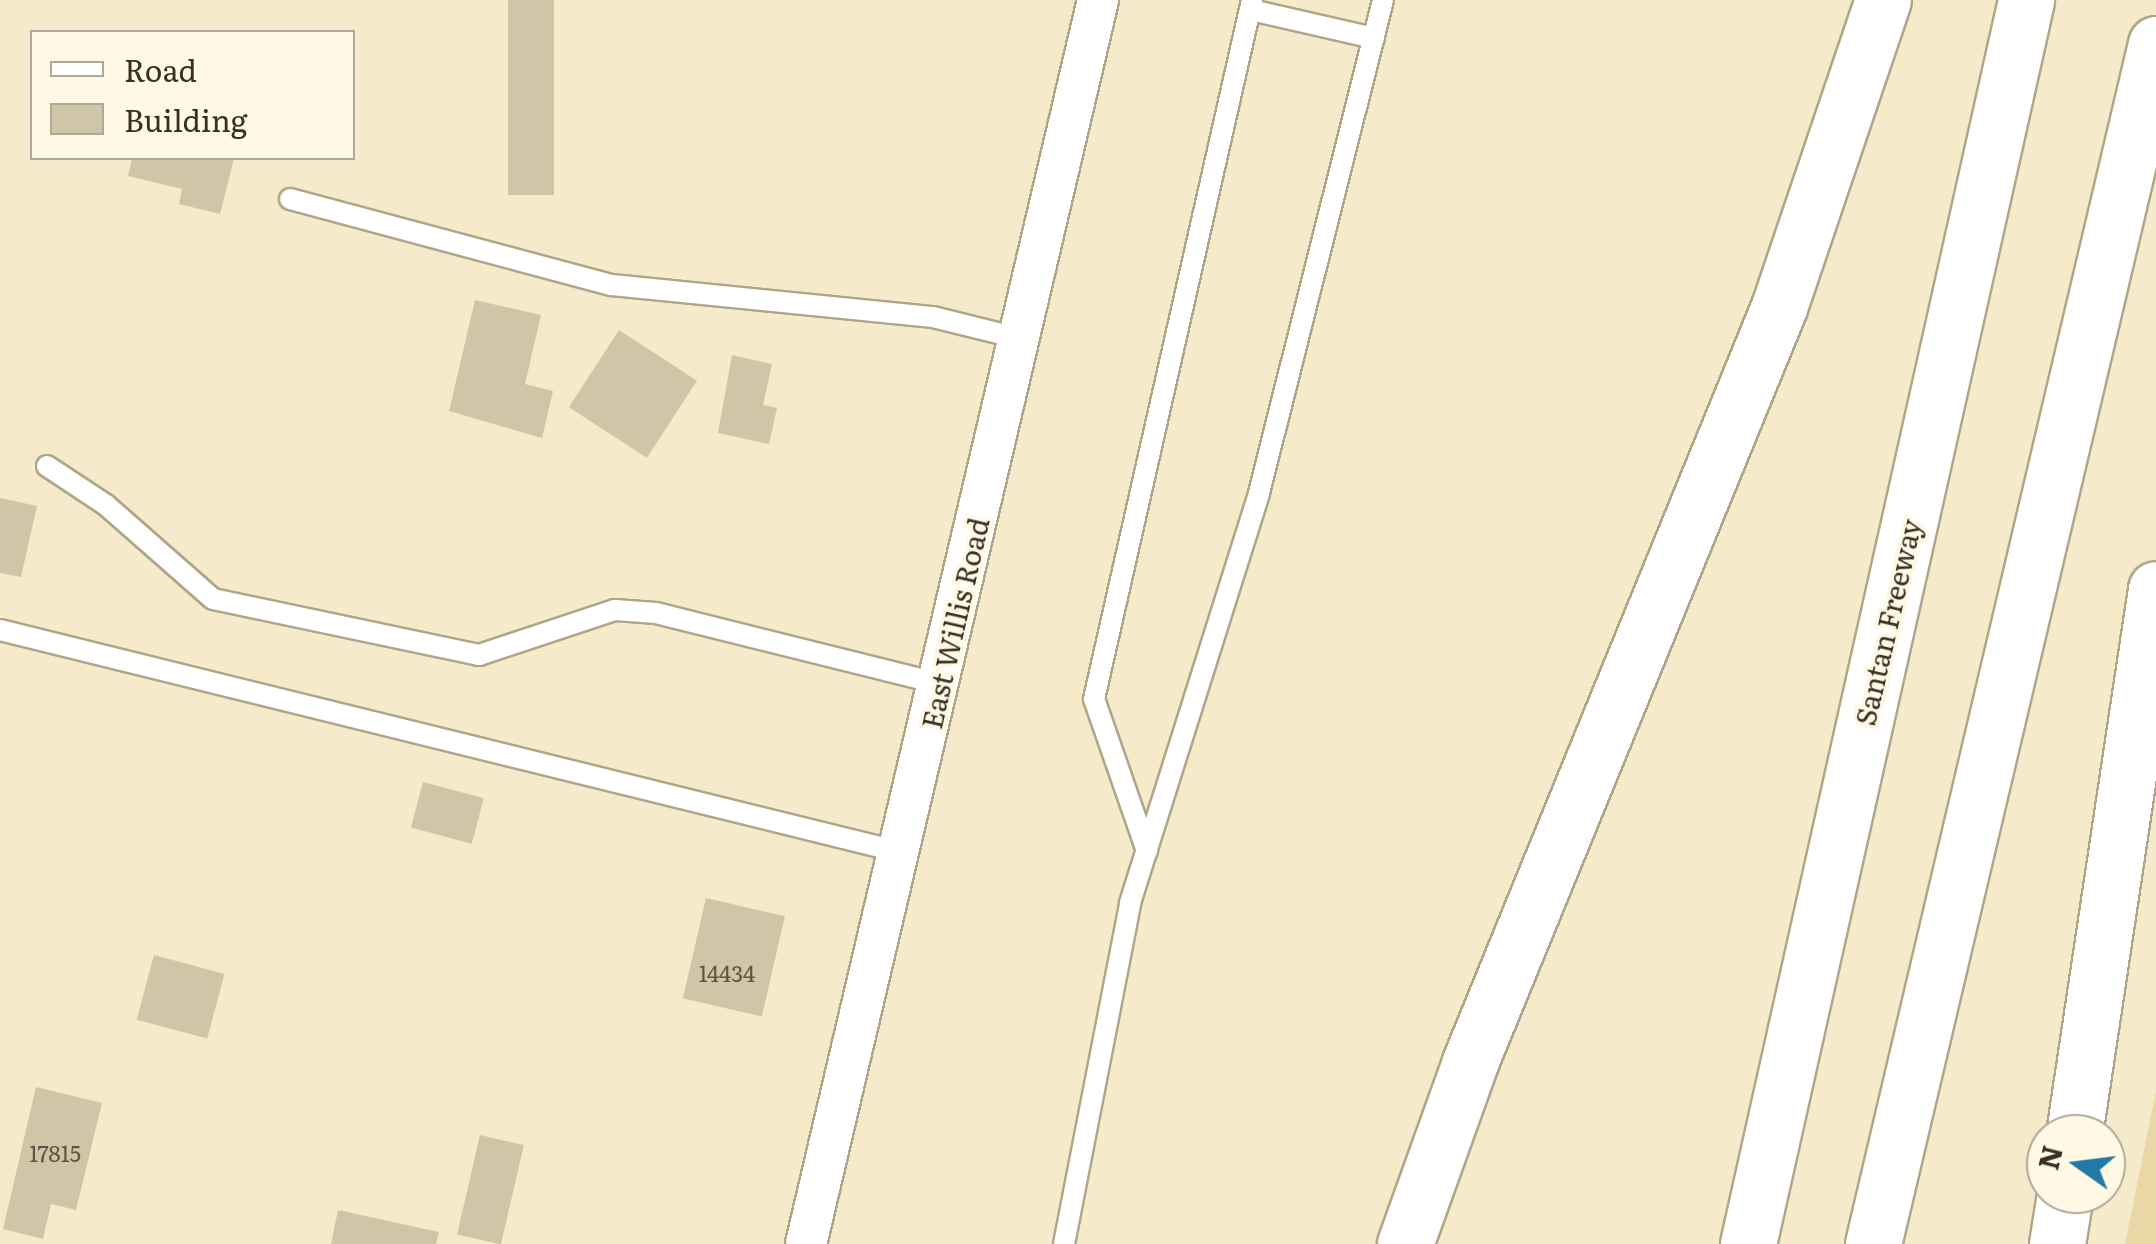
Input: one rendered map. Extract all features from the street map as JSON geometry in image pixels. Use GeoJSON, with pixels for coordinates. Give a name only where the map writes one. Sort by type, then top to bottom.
{"type":"FeatureCollection","features":[{"type":"Feature","properties":{"kind":"highway"},"geometry":{"type":"LineString","coordinates":[[1405,1244],[1470,1062],[1779,307],[1883,0]]}},
{"type":"Feature","properties":{"kind":"highway","name":"Santan Freeway"},"geometry":{"type":"LineString","coordinates":[[1748,1244],[2026,0]]}},
{"type":"Feature","properties":{"kind":"highway"},"geometry":{"type":"LineString","coordinates":[[1874,1244],[2156,44]]}},
{"type":"Feature","properties":{"kind":"highway"},"geometry":{"type":"LineString","coordinates":[[2077,1114],[2156,589]]}},
{"type":"Feature","properties":{"kind":"highway"},"geometry":{"type":"LineString","coordinates":[[2057,1244],[2062,1214]]}},
{"type":"Feature","properties":{"kind":"street","name":"East Willis Road"},"geometry":{"type":"LineString","coordinates":[[806,1244],[1022,339],[1098,0]]}},
{"type":"Feature","properties":{"kind":"lane"},"geometry":{"type":"LineString","coordinates":[[1064,1244],[1130,902],[1259,493],[1384,0]]}},
{"type":"Feature","properties":{"kind":"lane"},"geometry":{"type":"LineString","coordinates":[[1147,850],[1094,699],[1252,5],[1374,38]]}},
{"type":"Feature","properties":{"kind":"lane"},"geometry":{"type":"LineString","coordinates":[[290,199],[612,285],[933,317],[1022,339]]}},
{"type":"Feature","properties":{"kind":"lane"},"geometry":{"type":"LineString","coordinates":[[47,466],[106,505],[212,599],[479,655],[615,610],[656,612],[940,684]]}},
{"type":"Feature","properties":{"kind":"lane"},"geometry":{"type":"LineString","coordinates":[[0,630],[900,852]]}},
{"type":"Feature","properties":{"kind":"shaded area"},"geometry":{"type":"Polygon","coordinates":[[[2156,1091],[2156,1244],[2125,1244],[2156,1091]]]}},
{"type":"Feature","properties":{"kind":"building"},"geometry":{"type":"Polygon","coordinates":[[[508,0],[554,0],[554,195],[508,195],[508,0]]]}},
{"type":"Feature","properties":{"kind":"building"},"geometry":{"type":"Polygon","coordinates":[[[132,160],[234,160],[220,214],[179,204],[182,189],[128,176],[132,160]]]}},
{"type":"Feature","properties":{"kind":"building"},"geometry":{"type":"Polygon","coordinates":[[[475,300],[541,315],[525,384],[553,391],[542,438],[449,411],[475,300]]]}},
{"type":"Feature","properties":{"kind":"building"},"geometry":{"type":"Polygon","coordinates":[[[619,330],[697,381],[647,458],[569,407],[619,330]]]}},
{"type":"Feature","properties":{"kind":"building"},"geometry":{"type":"Polygon","coordinates":[[[732,355],[772,364],[763,405],[777,408],[769,444],[718,433],[732,355]]]}},
{"type":"Feature","properties":{"kind":"building"},"geometry":{"type":"Polygon","coordinates":[[[0,498],[37,506],[21,577],[0,573],[0,498]]]}},
{"type":"Feature","properties":{"kind":"building"},"geometry":{"type":"Polygon","coordinates":[[[423,782],[484,798],[472,844],[411,827],[423,782]]]}},
{"type":"Feature","properties":{"kind":"building"},"geometry":{"type":"Polygon","coordinates":[[[706,898],[785,916],[762,1017],[683,998],[706,898]]]}},
{"type":"Feature","properties":{"kind":"building"},"geometry":{"type":"Polygon","coordinates":[[[154,955],[225,974],[207,1039],[137,1020],[154,955]]]}},
{"type":"Feature","properties":{"kind":"building"},"geometry":{"type":"Polygon","coordinates":[[[36,1087],[102,1103],[76,1210],[51,1204],[43,1239],[3,1229],[36,1087]]]}},
{"type":"Feature","properties":{"kind":"building"},"geometry":{"type":"Polygon","coordinates":[[[480,1135],[524,1145],[501,1244],[457,1234],[480,1135]]]}},
{"type":"Feature","properties":{"kind":"building"},"geometry":{"type":"Polygon","coordinates":[[[338,1210],[439,1232],[436,1244],[331,1244],[338,1210]]]}}]}
